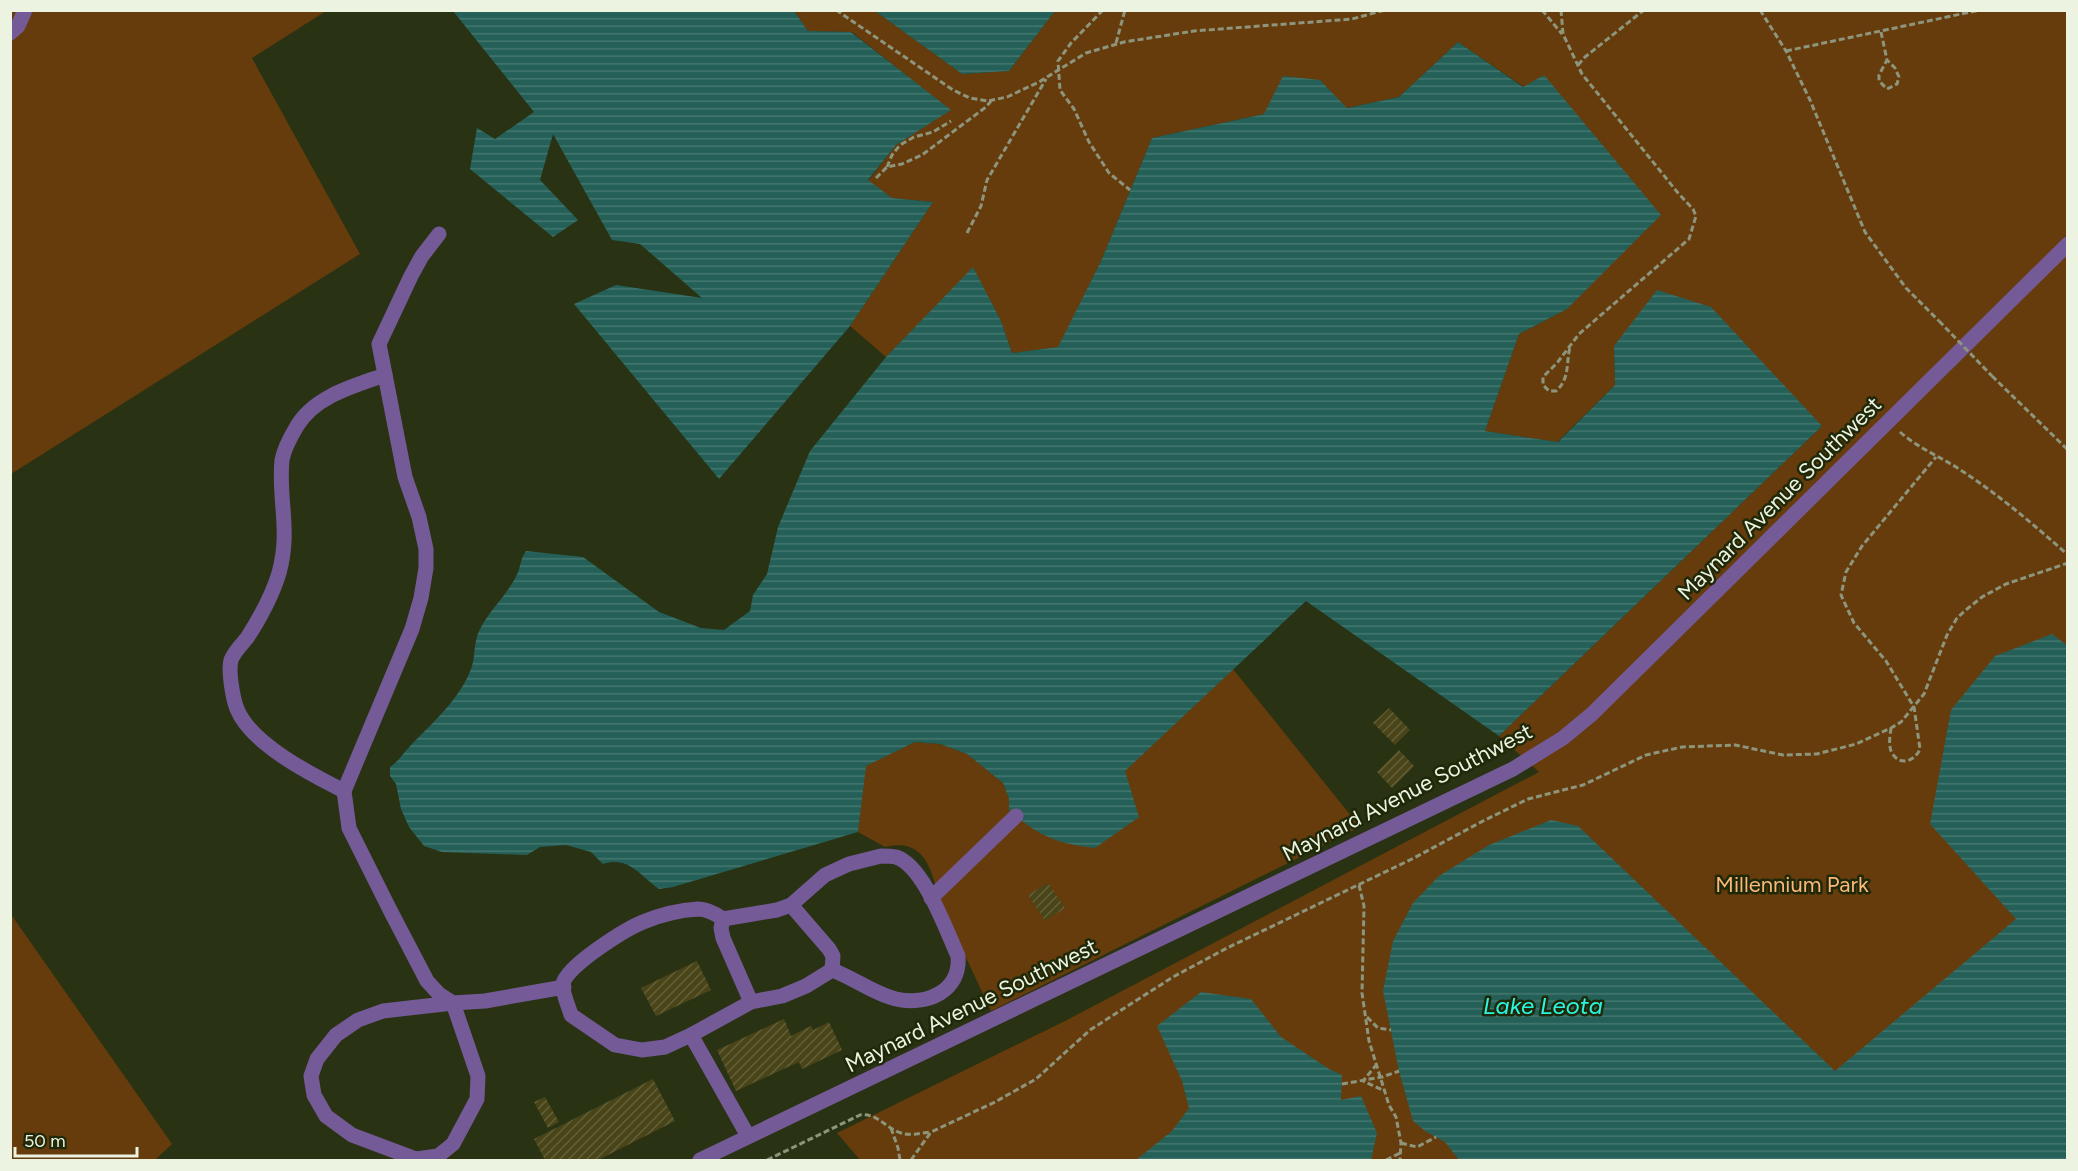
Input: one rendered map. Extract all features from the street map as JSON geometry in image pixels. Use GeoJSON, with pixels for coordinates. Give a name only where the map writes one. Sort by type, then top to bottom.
{"type":"FeatureCollection","features":[{"type":"Feature","properties":{"kind":"street"},"geometry":{"type":"LineString","coordinates":[[10,33],[18,26],[25,10]]}},
{"type":"Feature","properties":{"kind":"street"},"geometry":{"type":"LineString","coordinates":[[440,234],[422,256],[379,344],[405,477],[420,517],[426,549],[426,568],[421,598],[412,629],[344,791],[349,828],[390,910],[427,981],[439,994],[453,1003],[478,1076],[477,1099],[453,1144],[438,1156],[416,1160],[352,1136],[326,1116],[314,1095],[311,1076],[317,1059],[336,1035],[358,1020],[383,1011],[453,1003],[485,1001],[564,987]]}},
{"type":"Feature","properties":{"kind":"street","name":"Maynard Avenue Southwest"},"geometry":{"type":"LineString","coordinates":[[700,1161],[1513,769],[1563,738],[1600,705],[1889,422],[2067,244]]}},
{"type":"Feature","properties":{"kind":"street"},"geometry":{"type":"LineString","coordinates":[[344,791],[305,771],[281,755],[248,726],[238,710],[232,692],[231,660],[258,620],[278,575],[285,549],[282,457],[297,425],[311,410],[326,399],[345,389],[385,375]]}},
{"type":"Feature","properties":{"kind":"street"},"geometry":{"type":"LineString","coordinates":[[931,898],[1016,816]]}},
{"type":"Feature","properties":{"kind":"street"},"geometry":{"type":"LineString","coordinates":[[881,856],[895,857],[910,866],[922,878],[958,956],[959,966],[952,984],[944,992],[908,1001],[894,998],[832,970],[806,986],[782,996],[751,1002],[692,1035],[665,1047],[642,1050],[615,1045],[571,1016],[564,987],[568,973],[575,966],[643,922],[672,913],[700,909],[713,912],[723,919],[777,910],[790,904],[825,875],[849,864],[881,856]]}},
{"type":"Feature","properties":{"kind":"street"},"geometry":{"type":"LineString","coordinates":[[790,904],[829,949],[833,957],[832,970]]}},
{"type":"Feature","properties":{"kind":"street"},"geometry":{"type":"LineString","coordinates":[[723,919],[721,928],[723,938],[751,1002]]}},
{"type":"Feature","properties":{"kind":"street"},"geometry":{"type":"LineString","coordinates":[[692,1035],[748,1136]]}},
{"type":"Feature","properties":{"kind":"path"},"geometry":{"type":"LineString","coordinates":[[836,10],[953,90],[970,98],[992,100],[1007,97],[1047,78],[1086,53],[1115,44],[1194,31],[1352,19],[1385,10]]}},
{"type":"Feature","properties":{"kind":"path"},"geometry":{"type":"LineString","coordinates":[[1103,10],[1071,43],[1058,61],[1060,90],[1074,109],[1089,142],[1109,173],[1130,190]]}},
{"type":"Feature","properties":{"kind":"path"},"geometry":{"type":"LineString","coordinates":[[1115,44],[1125,10]]}},
{"type":"Feature","properties":{"kind":"path"},"geometry":{"type":"LineString","coordinates":[[1542,10],[1563,34],[1581,74],[1693,209],[1696,216],[1689,239],[1579,334],[1543,377],[1543,385],[1549,391],[1556,391],[1562,386],[1567,375],[1570,347]]}},
{"type":"Feature","properties":{"kind":"path"},"geometry":{"type":"LineString","coordinates":[[1561,10],[1563,34]]}},
{"type":"Feature","properties":{"kind":"path"},"geometry":{"type":"LineString","coordinates":[[1578,65],[1644,10]]}},
{"type":"Feature","properties":{"kind":"path"},"geometry":{"type":"LineString","coordinates":[[1760,10],[1786,51],[1810,100],[1864,232],[1906,288],[2067,450]]}},
{"type":"Feature","properties":{"kind":"path"},"geometry":{"type":"LineString","coordinates":[[1786,51],[1980,10]]}},
{"type":"Feature","properties":{"kind":"path"},"geometry":{"type":"LineString","coordinates":[[1881,32],[1887,60],[1899,77],[1896,84],[1887,89],[1882,86],[1878,75],[1887,60]]}},
{"type":"Feature","properties":{"kind":"path"},"geometry":{"type":"LineString","coordinates":[[967,233],[981,206],[987,180],[1047,78]]}},
{"type":"Feature","properties":{"kind":"path"},"geometry":{"type":"LineString","coordinates":[[887,167],[902,164],[922,155],[992,100]]}},
{"type":"Feature","properties":{"kind":"path"},"geometry":{"type":"LineString","coordinates":[[876,178],[887,167],[892,155],[900,145],[914,136],[933,132],[951,121]]}},
{"type":"Feature","properties":{"kind":"path"},"geometry":{"type":"LineString","coordinates":[[1889,422],[1911,441],[1957,467],[2027,518],[2067,555]]}},
{"type":"Feature","properties":{"kind":"path"},"geometry":{"type":"LineString","coordinates":[[1891,728],[1891,752],[1896,758],[1902,760],[1913,759],[1920,749],[1914,707],[1886,661],[1854,622],[1841,595],[1846,572],[1862,546],[1936,457]]}},
{"type":"Feature","properties":{"kind":"path"},"geometry":{"type":"LineString","coordinates":[[767,1161],[860,1115],[873,1115],[899,1133],[931,1132],[995,1102],[1036,1079],[1090,1030],[1173,977],[1528,799],[1583,785],[1646,755],[1682,747],[1736,745],[1783,755],[1817,754],[1856,744],[1891,728],[1901,722],[1914,707],[1931,679],[1947,634],[1957,618],[1982,597],[2006,584],[2067,563]]}},
{"type":"Feature","properties":{"kind":"path"},"geometry":{"type":"LineString","coordinates":[[1359,885],[1364,906],[1362,993],[1365,1016],[1369,1041],[1389,1105],[1396,1117],[1401,1143],[1400,1161]]}},
{"type":"Feature","properties":{"kind":"path"},"geometry":{"type":"LineString","coordinates":[[1365,1016],[1378,1028],[1391,1030]]}},
{"type":"Feature","properties":{"kind":"path"},"geometry":{"type":"LineString","coordinates":[[1363,1081],[1377,1064]]}},
{"type":"Feature","properties":{"kind":"path"},"geometry":{"type":"LineString","coordinates":[[1342,1084],[1382,1077],[1399,1071]]}},
{"type":"Feature","properties":{"kind":"path"},"geometry":{"type":"LineString","coordinates":[[1363,1081],[1385,1091]]}},
{"type":"Feature","properties":{"kind":"path"},"geometry":{"type":"LineString","coordinates":[[890,1127],[900,1161]]}},
{"type":"Feature","properties":{"kind":"path"},"geometry":{"type":"LineString","coordinates":[[911,1161],[931,1132]]}},
{"type":"Feature","properties":{"kind":"path"},"geometry":{"type":"LineString","coordinates":[[1401,1143],[1417,1147],[1436,1137]]}},
{"type":"Feature","properties":{"kind":"path"},"geometry":{"type":"LineString","coordinates":[[1386,1161],[1400,1153]]}},
{"type":"Feature","properties":{"kind":"green space"},"geometry":{"type":"Polygon","coordinates":[[[11,11],[326,11],[252,58],[360,254],[11,474],[11,11]]]}},
{"type":"Feature","properties":{"kind":"green space","name":"Millennium Park"},"geometry":{"type":"Polygon","coordinates":[[[794,11],[875,11],[962,74],[1009,71],[1055,11],[2067,11],[2067,1160],[860,1160],[837,1133],[1065,1021],[1539,772],[1499,736],[1822,426],[1614,346],[1615,385],[1557,442],[1485,431],[1519,334],[1567,309],[1524,87],[1458,42],[1399,97],[1346,108],[1320,80],[1264,114],[1152,138],[1101,261],[1059,347],[1012,353],[1001,321],[973,268],[886,357],[850,326],[933,202],[892,198],[868,181],[896,145],[950,110],[852,32],[808,31],[794,11]]]}},
{"type":"Feature","properties":{"kind":"green space"},"geometry":{"type":"Polygon","coordinates":[[[1233,669],[1360,827],[991,1011],[939,900],[933,877],[924,858],[909,847],[898,845],[885,847],[858,832],[865,766],[915,742],[940,744],[967,754],[1003,783],[1010,810],[1124,771],[1233,669]]]}},
{"type":"Feature","properties":{"kind":"green space"},"geometry":{"type":"Polygon","coordinates":[[[10,913],[172,1144],[155,1160],[11,1160],[10,913]]]}},
{"type":"Feature","properties":{"kind":"water"},"geometry":{"type":"Polygon","coordinates":[[[453,11],[794,11],[808,31],[851,32],[951,110],[896,145],[868,180],[892,198],[933,202],[850,326],[719,479],[574,304],[616,285],[702,298],[640,244],[612,240],[553,134],[540,180],[578,220],[553,237],[470,169],[477,128],[495,139],[534,112],[453,11]]]}},
{"type":"Feature","properties":{"kind":"water"},"geometry":{"type":"Polygon","coordinates":[[[875,11],[1055,11],[1009,71],[962,74],[875,11]]]}},
{"type":"Feature","properties":{"kind":"water"},"geometry":{"type":"Polygon","coordinates":[[[1458,42],[1523,87],[1544,75],[1661,215],[1567,309],[1519,334],[1485,431],[1558,442],[1615,385],[1614,346],[1657,290],[1711,307],[1822,426],[1499,736],[1306,601],[1125,771],[1139,817],[1095,848],[1059,841],[1029,826],[1009,810],[1009,799],[1003,783],[967,754],[940,744],[915,742],[866,766],[858,832],[673,887],[659,889],[627,865],[612,862],[603,864],[591,852],[566,845],[540,847],[527,855],[442,852],[424,846],[409,827],[401,809],[396,784],[390,776],[390,767],[445,710],[460,691],[471,669],[480,629],[514,579],[526,551],[583,557],[659,612],[701,628],[724,630],[750,611],[753,595],[767,574],[778,527],[810,451],[886,357],[973,267],[1001,321],[1012,353],[1058,347],[1101,261],[1152,138],[1264,114],[1283,76],[1320,80],[1347,108],[1399,97],[1458,42]]]}},
{"type":"Feature","properties":{"kind":"water","name":"Lake Leota"},"geometry":{"type":"Polygon","coordinates":[[[2052,634],[2068,646],[2067,1160],[1459,1160],[1445,1142],[1413,1121],[1399,1071],[1383,991],[1393,941],[1413,903],[1439,876],[1489,845],[1551,820],[1578,826],[1835,1071],[2016,919],[1930,824],[1951,710],[1995,656],[2052,634]]]}},
{"type":"Feature","properties":{"kind":"water"},"geometry":{"type":"Polygon","coordinates":[[[1201,992],[1251,999],[1281,1037],[1342,1075],[1341,1100],[1361,1096],[1377,1133],[1371,1160],[1136,1160],[1172,1131],[1189,1108],[1182,1081],[1157,1026],[1201,992]]]}},
{"type":"Feature","properties":{"kind":"building"},"geometry":{"type":"Polygon","coordinates":[[[1389,708],[1410,730],[1395,745],[1373,723],[1389,708]]]}},
{"type":"Feature","properties":{"kind":"building"},"geometry":{"type":"Polygon","coordinates":[[[1399,750],[1414,766],[1392,788],[1377,772],[1399,750]]]}},
{"type":"Feature","properties":{"kind":"building"},"geometry":{"type":"Polygon","coordinates":[[[1048,883],[1065,908],[1045,921],[1028,895],[1048,883]]]}},
{"type":"Feature","properties":{"kind":"building"},"geometry":{"type":"Polygon","coordinates":[[[697,961],[711,990],[656,1016],[641,988],[697,961]]]}},
{"type":"Feature","properties":{"kind":"building"},"geometry":{"type":"Polygon","coordinates":[[[784,1019],[791,1036],[811,1026],[813,1030],[829,1022],[842,1050],[802,1069],[799,1062],[736,1091],[717,1050],[784,1019]]]}},
{"type":"Feature","properties":{"kind":"building"},"geometry":{"type":"Polygon","coordinates":[[[653,1079],[675,1121],[598,1160],[545,1160],[534,1139],[653,1079]]]}},
{"type":"Feature","properties":{"kind":"building"},"geometry":{"type":"Polygon","coordinates":[[[545,1097],[559,1122],[548,1128],[534,1102],[545,1097]]]}}]}
